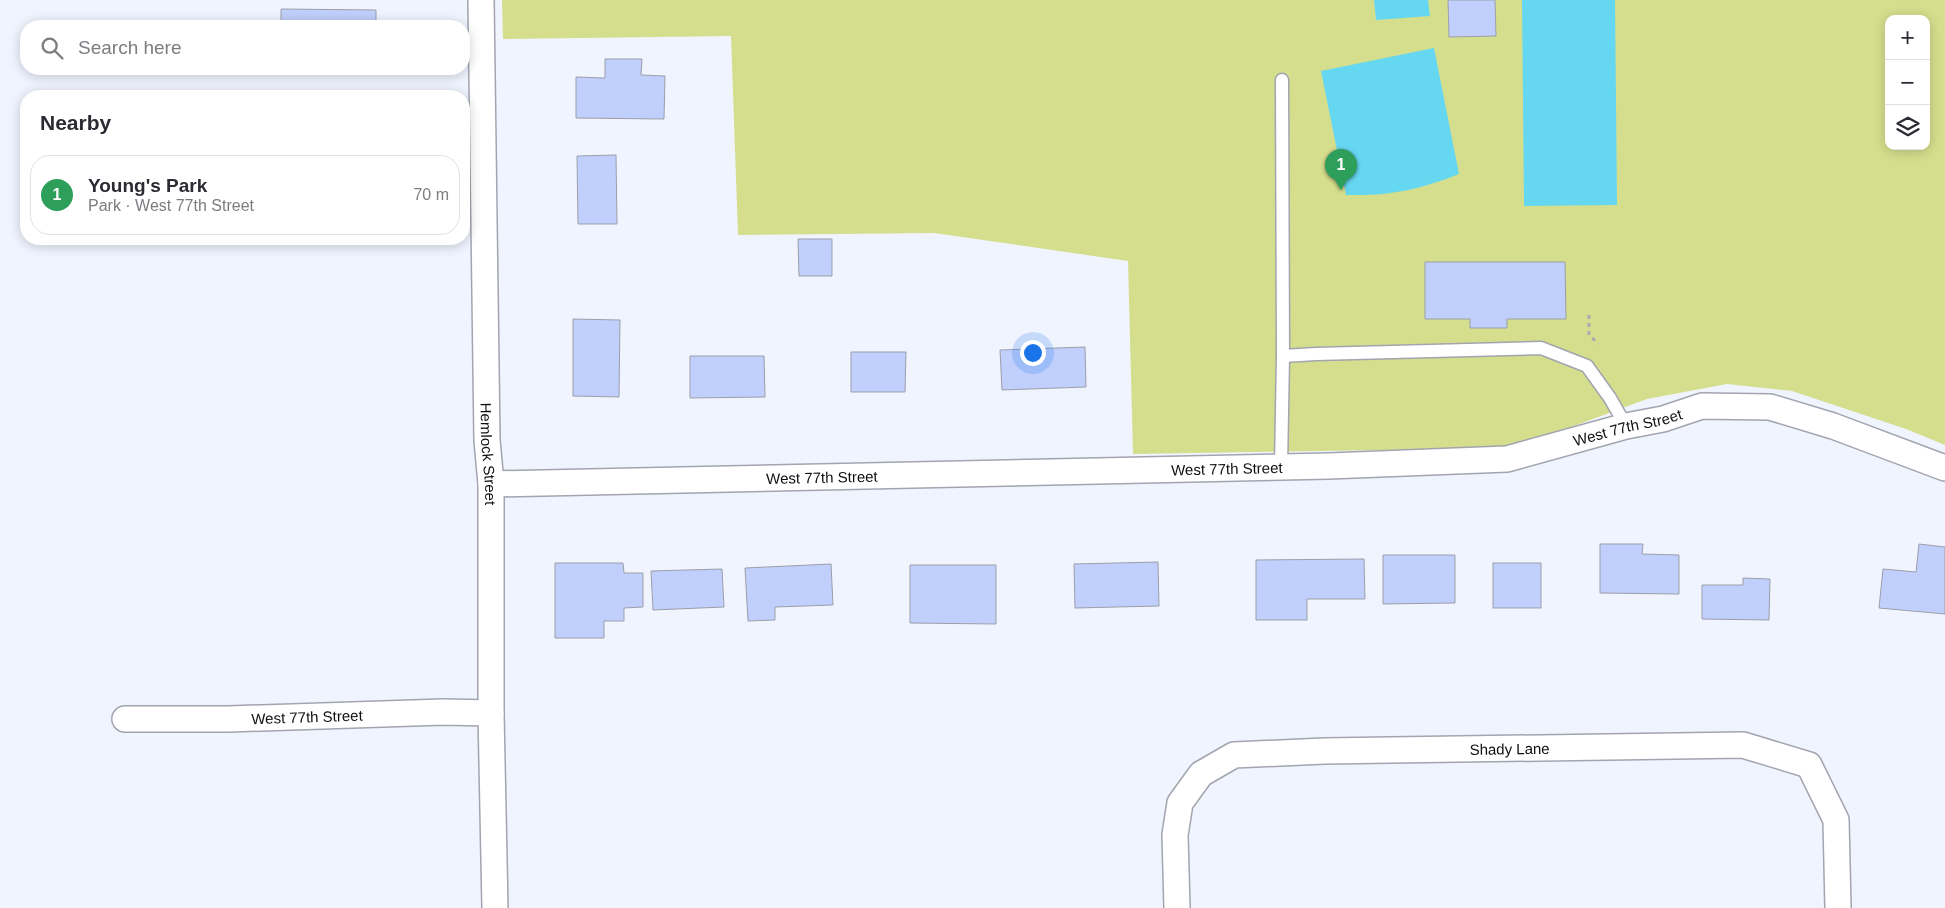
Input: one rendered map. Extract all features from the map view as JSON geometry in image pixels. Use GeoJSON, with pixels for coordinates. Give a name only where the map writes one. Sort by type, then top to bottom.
{"type":"FeatureCollection","features":[{"type":"Feature","properties":{"kind":"street","name":"Hemlock Street"},"geometry":{"type":"LineString","coordinates":[[481,0],[487,440],[491,484],[491,713],[495,908]]}},
{"type":"Feature","properties":{"kind":"street","name":"West 77th Street"},"geometry":{"type":"LineString","coordinates":[[491,484],[1281,467],[1507,460],[1626,426],[1663,420],[1702,406],[1770,407],[1833,426],[1945,468]]}},
{"type":"Feature","properties":{"kind":"street","name":"West 77th Street"},"geometry":{"type":"LineString","coordinates":[[125,719],[229,719],[443,712],[491,713]]}},
{"type":"Feature","properties":{"kind":"street","name":"Shady Lane"},"geometry":{"type":"LineString","coordinates":[[1177,908],[1176,835],[1180,804],[1201,774],[1234,755],[1324,751],[1743,745],[1809,765],[1836,820],[1838,908]]}},
{"type":"Feature","properties":{"kind":"lane"},"geometry":{"type":"LineString","coordinates":[[1281,467],[1283,356],[1282,80]]}},
{"type":"Feature","properties":{"kind":"lane"},"geometry":{"type":"LineString","coordinates":[[1283,356],[1541,348],[1586,366],[1610,398],[1626,426]]}},
{"type":"Feature","properties":{"kind":"green space"},"geometry":{"type":"Polygon","coordinates":[[[502,0],[1945,0],[1945,445],[1906,429],[1792,391],[1727,384],[1647,399],[1547,436],[1508,446],[1455,449],[1133,454],[1128,261],[934,233],[738,235],[731,36],[503,39],[502,0]]]}},
{"type":"Feature","properties":{"kind":"water"},"geometry":{"type":"Polygon","coordinates":[[[1374,0],[1428,0],[1430,16],[1376,20],[1374,0]]]}},
{"type":"Feature","properties":{"kind":"water"},"geometry":{"type":"Polygon","coordinates":[[[1522,0],[1615,0],[1617,205],[1524,206],[1522,0]]]}},
{"type":"Feature","properties":{"kind":"water"},"geometry":{"type":"Polygon","coordinates":[[[1434,48],[1459,174],[1404,191],[1346,195],[1321,71],[1434,48]]]}},
{"type":"Feature","properties":{"kind":"building"},"geometry":{"type":"Polygon","coordinates":[[[1448,0],[1495,0],[1496,36],[1449,37],[1448,0]]]}},
{"type":"Feature","properties":{"kind":"building"},"geometry":{"type":"Polygon","coordinates":[[[281,9],[376,10],[376,20],[281,20],[281,9]]]}},
{"type":"Feature","properties":{"kind":"building"},"geometry":{"type":"Polygon","coordinates":[[[605,59],[642,59],[641,75],[665,76],[664,119],[576,118],[576,77],[605,78],[605,59]]]}},
{"type":"Feature","properties":{"kind":"building"},"geometry":{"type":"Polygon","coordinates":[[[616,155],[617,224],[578,224],[577,156],[616,155]]]}},
{"type":"Feature","properties":{"kind":"building"},"geometry":{"type":"Polygon","coordinates":[[[798,239],[832,239],[832,276],[799,276],[798,239]]]}},
{"type":"Feature","properties":{"kind":"building"},"geometry":{"type":"Polygon","coordinates":[[[1425,262],[1565,262],[1566,319],[1507,319],[1507,328],[1470,328],[1470,319],[1425,319],[1425,262]]]}},
{"type":"Feature","properties":{"kind":"building"},"geometry":{"type":"Polygon","coordinates":[[[573,319],[620,320],[619,397],[573,396],[573,319]]]}},
{"type":"Feature","properties":{"kind":"building"},"geometry":{"type":"Polygon","coordinates":[[[1085,347],[1086,387],[1002,390],[1000,350],[1085,347]]]}},
{"type":"Feature","properties":{"kind":"building"},"geometry":{"type":"Polygon","coordinates":[[[851,352],[906,352],[905,392],[851,392],[851,352]]]}},
{"type":"Feature","properties":{"kind":"building"},"geometry":{"type":"Polygon","coordinates":[[[690,356],[764,356],[765,397],[690,398],[690,356]]]}},
{"type":"Feature","properties":{"kind":"building"},"geometry":{"type":"Polygon","coordinates":[[[1600,544],[1643,544],[1642,554],[1679,555],[1679,594],[1600,593],[1600,544]]]}},
{"type":"Feature","properties":{"kind":"building"},"geometry":{"type":"Polygon","coordinates":[[[1919,544],[1945,547],[1945,614],[1879,608],[1883,569],[1916,572],[1919,544]]]}},
{"type":"Feature","properties":{"kind":"building"},"geometry":{"type":"Polygon","coordinates":[[[1383,555],[1455,555],[1455,603],[1383,604],[1383,555]]]}},
{"type":"Feature","properties":{"kind":"building"},"geometry":{"type":"Polygon","coordinates":[[[1364,559],[1365,599],[1307,599],[1307,620],[1256,620],[1256,560],[1364,559]]]}},
{"type":"Feature","properties":{"kind":"building"},"geometry":{"type":"Polygon","coordinates":[[[1158,562],[1159,606],[1075,608],[1074,564],[1158,562]]]}},
{"type":"Feature","properties":{"kind":"building"},"geometry":{"type":"Polygon","coordinates":[[[555,563],[623,563],[624,573],[643,573],[643,607],[624,608],[624,621],[604,621],[604,638],[555,638],[555,563]]]}},
{"type":"Feature","properties":{"kind":"building"},"geometry":{"type":"Polygon","coordinates":[[[1493,563],[1541,563],[1541,608],[1493,608],[1493,563]]]}},
{"type":"Feature","properties":{"kind":"building"},"geometry":{"type":"Polygon","coordinates":[[[831,564],[833,605],[775,607],[775,620],[748,621],[745,568],[831,564]]]}},
{"type":"Feature","properties":{"kind":"building"},"geometry":{"type":"Polygon","coordinates":[[[910,565],[996,565],[996,624],[910,623],[910,565]]]}},
{"type":"Feature","properties":{"kind":"building"},"geometry":{"type":"Polygon","coordinates":[[[722,569],[724,607],[653,610],[651,571],[722,569]]]}},
{"type":"Feature","properties":{"kind":"building"},"geometry":{"type":"Polygon","coordinates":[[[1743,578],[1770,579],[1769,620],[1702,619],[1702,585],[1743,585],[1743,578]]]}},
{"type":"Feature","properties":{"kind":"place","name":"Young's Park"},"geometry":{"type":"Point","coordinates":[1341,190]}}]}
